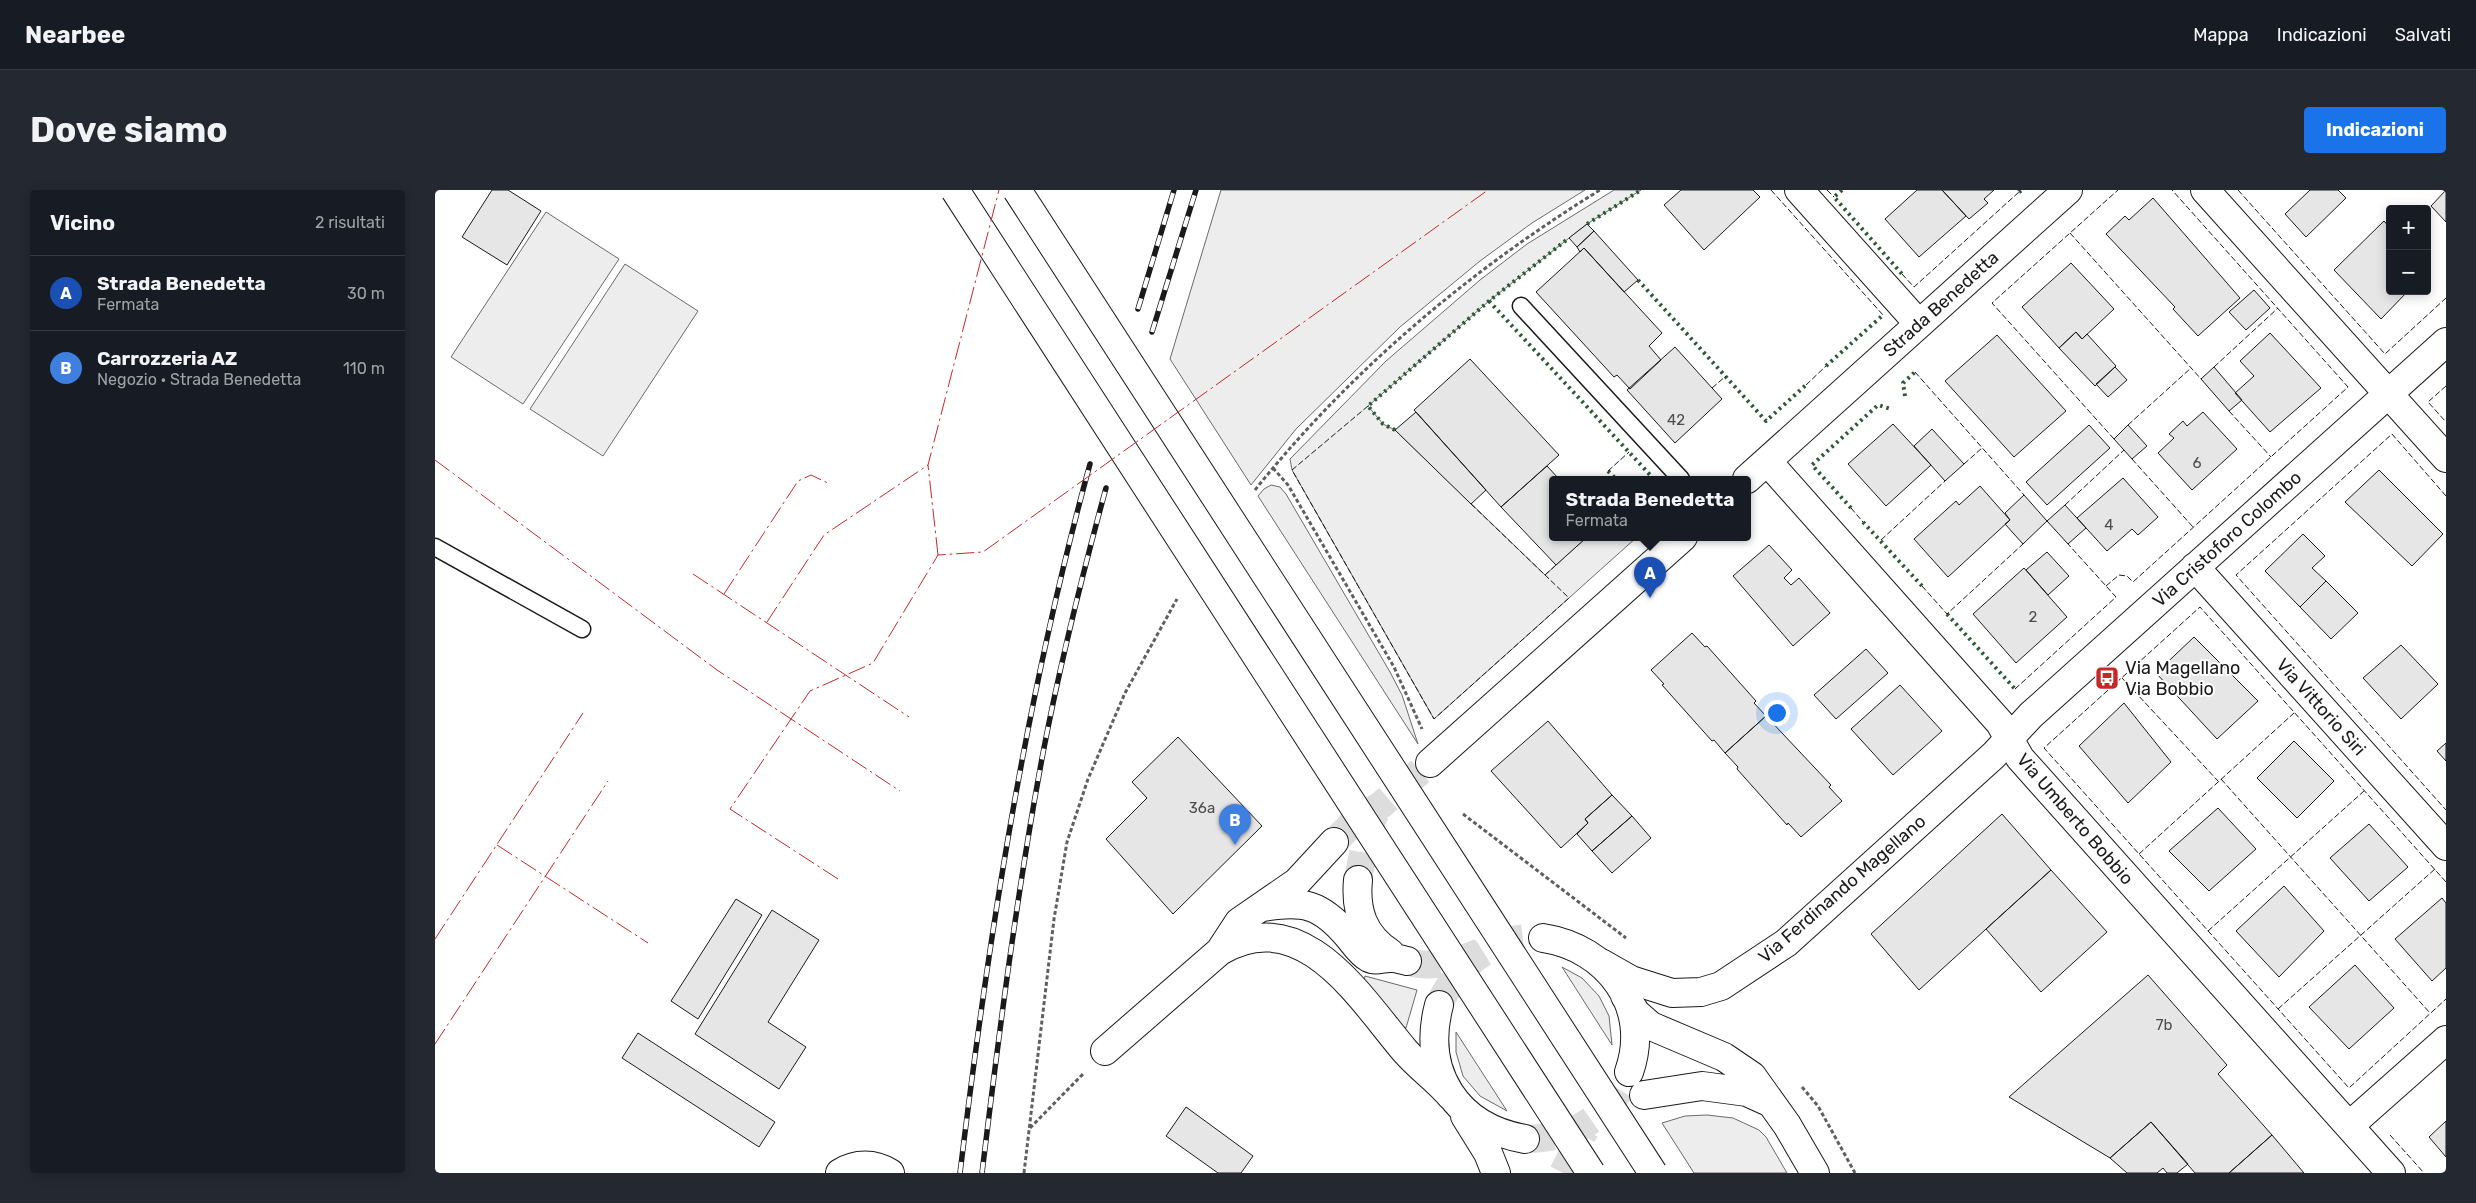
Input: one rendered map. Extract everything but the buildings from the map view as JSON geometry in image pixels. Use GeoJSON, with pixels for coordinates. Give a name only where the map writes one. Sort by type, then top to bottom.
{"type":"FeatureCollection","features":[{"type":"Feature","properties":{"kind":"main road"},"geometry":{"type":"LineString","coordinates":[[955,190],[1591,1173]]}},
{"type":"Feature","properties":{"kind":"main road"},"geometry":{"type":"LineString","coordinates":[[1017,190],[1653,1173]]}},
{"type":"Feature","properties":{"kind":"main road"},"geometry":{"type":"LineString","coordinates":[[1799,190],[1919,324]]}},
{"type":"Feature","properties":{"kind":"main road","name":"Strada Benedetta"},"geometry":{"type":"LineString","coordinates":[[1750,476],[2068,190]]}},
{"type":"Feature","properties":{"kind":"main road"},"geometry":{"type":"LineString","coordinates":[[2205,190],[2446,458]]}},
{"type":"Feature","properties":{"kind":"main road","name":"Via Cristoforo Colombo"},"geometry":{"type":"LineString","coordinates":[[2009,738],[2031,715],[2446,342]]}},
{"type":"Feature","properties":{"kind":"main road","name":"Via Umberto Bobbio"},"geometry":{"type":"LineString","coordinates":[[1767,461],[2000,723],[2020,758],[2391,1173]]}},
{"type":"Feature","properties":{"kind":"main road"},"geometry":{"type":"LineString","coordinates":[[1435,759],[1679,541]]}},
{"type":"Feature","properties":{"kind":"main road","name":"Via Vittorio Siri"},"geometry":{"type":"LineString","coordinates":[[2195,567],[2446,846]]}},
{"type":"Feature","properties":{"kind":"main road","name":"Via Ferdinando Magellano"},"geometry":{"type":"LineString","coordinates":[[1543,938],[1571,945],[1619,975],[1642,985],[1681,993],[1716,988],[1757,964],[1786,943],[1994,755],[2009,738]]}},
{"type":"Feature","properties":{"kind":"main road"},"geometry":{"type":"LineString","coordinates":[[1220,951],[1239,922],[1250,912],[1297,882],[1331,846],[1313,877],[1309,905],[1313,936],[1335,969],[1409,1056],[1464,1111],[1492,1130],[1525,1139]]}},
{"type":"Feature","properties":{"kind":"main road"},"geometry":{"type":"LineString","coordinates":[[1250,912],[1280,904],[1309,905],[1330,916],[1370,958],[1376,960],[1391,958],[1409,962],[1383,948],[1365,927],[1357,901],[1358,880]]}},
{"type":"Feature","properties":{"kind":"main road"},"geometry":{"type":"LineString","coordinates":[[1105,1052],[1220,951],[1235,943],[1254,939],[1284,940],[1312,950],[1335,969]]}},
{"type":"Feature","properties":{"kind":"main road","name":"Via Ferdinando Magellano"},"geometry":{"type":"LineString","coordinates":[[1599,961],[1621,986],[1633,1018],[1635,1035],[1629,1072]]}},
{"type":"Feature","properties":{"kind":"main road"},"geometry":{"type":"LineString","coordinates":[[1625,996],[1636,1013],[1651,1026],[1724,1057],[1747,1070],[1787,1126],[1815,1173]]}},
{"type":"Feature","properties":{"kind":"main road"},"geometry":{"type":"LineString","coordinates":[[1439,1005],[1435,1021],[1435,1053],[1438,1069],[1453,1098],[1482,1143],[1496,1173]]}},
{"type":"Feature","properties":{"kind":"main road"},"geometry":{"type":"LineString","coordinates":[[2349,1126],[2446,1040]]}},
{"type":"Feature","properties":{"kind":"main road"},"geometry":{"type":"LineString","coordinates":[[1644,1095],[1702,1086],[1747,1092],[1769,1102]]}},
{"type":"Feature","properties":{"kind":"main road"},"geometry":{"type":"LineString","coordinates":[[840,1173],[854,1166],[868,1165],[882,1168],[890,1173]]}},
{"type":"Feature","properties":{"kind":"lane"},"geometry":{"type":"LineString","coordinates":[[1521,306],[1678,476]]}},
{"type":"Feature","properties":{"kind":"lane"},"geometry":{"type":"LineString","coordinates":[[435,547],[582,628]]}},
{"type":"Feature","properties":{"kind":"path"},"geometry":{"type":"LineString","coordinates":[[1255,490],[1339,396],[1437,305],[1516,244],[1600,190]]}},
{"type":"Feature","properties":{"kind":"path"},"geometry":{"type":"LineString","coordinates":[[1273,468],[1289,485],[1394,666],[1435,759]]}},
{"type":"Feature","properties":{"kind":"path"},"geometry":{"type":"LineString","coordinates":[[1024,1173],[1053,918],[1071,826],[1088,779],[1125,693],[1177,599]]}},
{"type":"Feature","properties":{"kind":"path"},"geometry":{"type":"LineString","coordinates":[[1463,814],[1632,942]]}},
{"type":"Feature","properties":{"kind":"path"},"geometry":{"type":"LineString","coordinates":[[1029,1128],[1105,1052]]}},
{"type":"Feature","properties":{"kind":"shaded area"},"geometry":{"type":"Polygon","coordinates":[[[1221,190],[1585,190],[1532,223],[1480,261],[1400,327],[1296,429],[1251,485],[1170,359],[1221,190]]]}},
{"type":"Feature","properties":{"kind":"shaded area"},"geometry":{"type":"Polygon","coordinates":[[[1614,190],[1641,190],[1587,224],[1489,301],[1368,406],[1383,424],[1395,430],[1545,575],[1583,541],[1633,541],[1434,719],[1292,470],[1290,459],[1386,361],[1480,280],[1527,244],[1614,190]]]}},
{"type":"Feature","properties":{"kind":"shaded area"},"geometry":{"type":"Polygon","coordinates":[[[546,212],[619,259],[523,404],[451,357],[546,212]]]}},
{"type":"Feature","properties":{"kind":"shaded area"},"geometry":{"type":"Polygon","coordinates":[[[625,264],[698,311],[603,456],[530,409],[625,264]]]}},
{"type":"Feature","properties":{"kind":"shaded area"},"geometry":{"type":"Polygon","coordinates":[[[1271,485],[1280,487],[1286,494],[1390,672],[1402,695],[1418,744],[1258,496],[1271,485]]]}},
{"type":"Feature","properties":{"kind":"shaded area"},"geometry":{"type":"Polygon","coordinates":[[[1562,967],[1582,978],[1599,996],[1609,1016],[1612,1045],[1562,967]]]}},
{"type":"Feature","properties":{"kind":"shaded area"},"geometry":{"type":"Polygon","coordinates":[[[1365,976],[1417,990],[1406,1028],[1402,1026],[1364,980],[1365,976]]]}},
{"type":"Feature","properties":{"kind":"shaded area"},"geometry":{"type":"Polygon","coordinates":[[[1456,1032],[1507,1111],[1480,1096],[1463,1076],[1456,1052],[1456,1032]]]}},
{"type":"Feature","properties":{"kind":"shaded area"},"geometry":{"type":"Polygon","coordinates":[[[1707,1115],[1733,1118],[1759,1130],[1766,1137],[1787,1173],[1694,1173],[1662,1123],[1685,1116],[1707,1115]]]}},
{"type":"Feature","properties":{"kind":"tunnel"},"geometry":{"type":"LineString","coordinates":[[1334,842],[1357,819],[1381,805],[1430,763]]}},
{"type":"Feature","properties":{"kind":"tunnel"},"geometry":{"type":"LineString","coordinates":[[1358,880],[1367,831],[1376,812]]}},
{"type":"Feature","properties":{"kind":"tunnel"},"geometry":{"type":"LineString","coordinates":[[1439,1005],[1456,977],[1480,955],[1509,941],[1543,938]]}},
{"type":"Feature","properties":{"kind":"tunnel"},"geometry":{"type":"LineString","coordinates":[[1412,963],[1443,963],[1473,955],[1492,947]]}},
{"type":"Feature","properties":{"kind":"tunnel"},"geometry":{"type":"LineString","coordinates":[[1525,1139],[1559,1135],[1574,1130],[1588,1122],[1601,1113],[1612,1101],[1629,1072]]}},
{"type":"Feature","properties":{"kind":"tunnel"},"geometry":{"type":"LineString","coordinates":[[1563,1173],[1585,1130]]}},
{"type":"Feature","properties":{"kind":"railway"},"geometry":{"type":"LineString","coordinates":[[1138,309],[1174,190]]}},
{"type":"Feature","properties":{"kind":"railway"},"geometry":{"type":"LineString","coordinates":[[1152,332],[1196,190]]}},
{"type":"Feature","properties":{"kind":"railway"},"geometry":{"type":"LineString","coordinates":[[960,1173],[997,905],[1028,728],[1067,552],[1090,464]]}},
{"type":"Feature","properties":{"kind":"railway"},"geometry":{"type":"LineString","coordinates":[[982,1173],[1017,910],[1043,753],[1072,620],[1106,488]]}},
{"type":"Feature","properties":{"kind":"hedge"},"geometry":{"type":"LineString","coordinates":[[1587,224],[1641,190]]}},
{"type":"Feature","properties":{"kind":"hedge"},"geometry":{"type":"LineString","coordinates":[[1842,190],[1834,197],[1902,274]]}},
{"type":"Feature","properties":{"kind":"hedge"},"geometry":{"type":"LineString","coordinates":[[1395,430],[1383,424],[1368,406],[1489,301],[1569,238]]}},
{"type":"Feature","properties":{"kind":"hedge"},"geometry":{"type":"LineString","coordinates":[[1638,280],[1766,421],[1806,385]]}},
{"type":"Feature","properties":{"kind":"hedge"},"geometry":{"type":"LineString","coordinates":[[1489,301],[1651,476]]}},
{"type":"Feature","properties":{"kind":"hedge"},"geometry":{"type":"LineString","coordinates":[[1826,366],[1883,315]]}},
{"type":"Feature","properties":{"kind":"hedge"},"geometry":{"type":"LineString","coordinates":[[1905,396],[1903,383],[1915,372]]}},
{"type":"Feature","properties":{"kind":"hedge"},"geometry":{"type":"LineString","coordinates":[[1851,508],[1812,465],[1878,405],[1891,409]]}},
{"type":"Feature","properties":{"kind":"hedge"},"geometry":{"type":"LineString","coordinates":[[1608,471],[1613,476]]}},
{"type":"Feature","properties":{"kind":"hedge"},"geometry":{"type":"LineString","coordinates":[[1863,522],[1922,586]]}},
{"type":"Feature","properties":{"kind":"hedge"},"geometry":{"type":"LineString","coordinates":[[1947,614],[2015,689]]}},
{"type":"Feature","properties":{"kind":"fence"},"geometry":{"type":"LineString","coordinates":[[1771,190],[1883,315]]}},
{"type":"Feature","properties":{"kind":"fence"},"geometry":{"type":"LineString","coordinates":[[1827,190],[1834,197]]}},
{"type":"Feature","properties":{"kind":"fence"},"geometry":{"type":"LineString","coordinates":[[1902,274],[1914,287],[2019,192],[2017,190]]}},
{"type":"Feature","properties":{"kind":"fence"},"geometry":{"type":"LineString","coordinates":[[2114,439],[1992,303],[2118,190]]}},
{"type":"Feature","properties":{"kind":"fence"},"geometry":{"type":"LineString","coordinates":[[2106,586],[2119,575],[2127,576],[2133,582],[2348,387],[2172,190]]}},
{"type":"Feature","properties":{"kind":"fence"},"geometry":{"type":"LineString","coordinates":[[2238,190],[2385,354],[2446,298]]}},
{"type":"Feature","properties":{"kind":"fence"},"geometry":{"type":"LineString","coordinates":[[2070,233],[2201,379]]}},
{"type":"Feature","properties":{"kind":"fence"},"geometry":{"type":"LineString","coordinates":[[2214,367],[2278,308]]}},
{"type":"Feature","properties":{"kind":"fence"},"geometry":{"type":"LineString","coordinates":[[1806,385],[1826,366]]}},
{"type":"Feature","properties":{"kind":"fence"},"geometry":{"type":"LineString","coordinates":[[2128,425],[2191,368]]}},
{"type":"Feature","properties":{"kind":"fence"},"geometry":{"type":"LineString","coordinates":[[1915,372],[2024,495]]}},
{"type":"Feature","properties":{"kind":"fence"},"geometry":{"type":"LineString","coordinates":[[1712,388],[1726,376]]}},
{"type":"Feature","properties":{"kind":"fence"},"geometry":{"type":"LineString","coordinates":[[2446,386],[2428,402],[2446,422]]}},
{"type":"Feature","properties":{"kind":"fence"},"geometry":{"type":"LineString","coordinates":[[1368,406],[1292,470],[1434,719],[1569,598],[1471,504]]}},
{"type":"Feature","properties":{"kind":"fence"},"geometry":{"type":"LineString","coordinates":[[2229,411],[2271,457]]}},
{"type":"Feature","properties":{"kind":"fence"},"geometry":{"type":"LineString","coordinates":[[2446,496],[2392,434],[2236,575],[2446,810]]}},
{"type":"Feature","properties":{"kind":"fence"},"geometry":{"type":"LineString","coordinates":[[1964,464],[1982,448]]}},
{"type":"Feature","properties":{"kind":"fence"},"geometry":{"type":"LineString","coordinates":[[2065,505],[2124,450]]}},
{"type":"Feature","properties":{"kind":"fence"},"geometry":{"type":"LineString","coordinates":[[1608,471],[1629,452]]}},
{"type":"Feature","properties":{"kind":"fence"},"geometry":{"type":"LineString","coordinates":[[2132,459],[2193,527]]}},
{"type":"Feature","properties":{"kind":"fence"},"geometry":{"type":"LineString","coordinates":[[1881,540],[1945,481]]}},
{"type":"Feature","properties":{"kind":"fence"},"geometry":{"type":"LineString","coordinates":[[1851,508],[1863,522]]}},
{"type":"Feature","properties":{"kind":"fence"},"geometry":{"type":"LineString","coordinates":[[1922,586],[1947,614],[2023,544]]}},
{"type":"Feature","properties":{"kind":"fence"},"geometry":{"type":"LineString","coordinates":[[2015,689],[2116,597],[2068,544]]}},
{"type":"Feature","properties":{"kind":"fence"},"geometry":{"type":"LineString","coordinates":[[1545,575],[1556,565]]}},
{"type":"Feature","properties":{"kind":"fence"},"geometry":{"type":"LineString","coordinates":[[2446,882],[2200,607],[2044,748],[2349,1088],[2446,999]]}},
{"type":"Feature","properties":{"kind":"fence"},"geometry":{"type":"LineString","coordinates":[[2122,678],[2218,781]]}},
{"type":"Feature","properties":{"kind":"fence"},"geometry":{"type":"LineString","coordinates":[[2139,854],[2294,713]]}},
{"type":"Feature","properties":{"kind":"fence"},"geometry":{"type":"LineString","coordinates":[[2221,779],[2430,1013]]}},
{"type":"Feature","properties":{"kind":"fence"},"geometry":{"type":"LineString","coordinates":[[2208,931],[2364,791]]}},
{"type":"Feature","properties":{"kind":"fence"},"geometry":{"type":"LineString","coordinates":[[2278,1009],[2435,869]]}},
{"type":"Feature","properties":{"kind":"fence"},"geometry":{"type":"LineString","coordinates":[[2390,1135],[2424,1173]]}},
{"type":"Feature","properties":{"kind":"power"},"geometry":{"type":"LineString","coordinates":[[938,555],[928,465],[999,190]]}},
{"type":"Feature","properties":{"kind":"power"},"geometry":{"type":"LineString","coordinates":[[838,879],[730,809],[810,691],[873,663],[938,555],[983,552],[1488,190]]}},
{"type":"Feature","properties":{"kind":"power"},"geometry":{"type":"LineString","coordinates":[[435,460],[717,670],[900,791]]}},
{"type":"Feature","properties":{"kind":"power"},"geometry":{"type":"LineString","coordinates":[[767,622],[824,535],[928,465]]}},
{"type":"Feature","properties":{"kind":"power"},"geometry":{"type":"LineString","coordinates":[[724,594],[798,481],[811,475],[830,484]]}},
{"type":"Feature","properties":{"kind":"power"},"geometry":{"type":"LineString","coordinates":[[693,574],[909,717]]}},
{"type":"Feature","properties":{"kind":"power"},"geometry":{"type":"LineString","coordinates":[[435,939],[583,713]]}},
{"type":"Feature","properties":{"kind":"power"},"geometry":{"type":"LineString","coordinates":[[435,1044],[608,781]]}},
{"type":"Feature","properties":{"kind":"power"},"geometry":{"type":"LineString","coordinates":[[497,845],[648,943]]}},
{"type":"Feature","properties":{"kind":"place","name":"Strada Benedetta"},"geometry":{"type":"Point","coordinates":[1650,598]}},
{"type":"Feature","properties":{"kind":"place","name":"Via Magellano Via Bobbio"},"geometry":{"type":"Point","coordinates":[2107,678]}},
{"type":"Feature","properties":{"kind":"place","name":"Carrozzeria AZ"},"geometry":{"type":"Point","coordinates":[1235,845]}}]}
